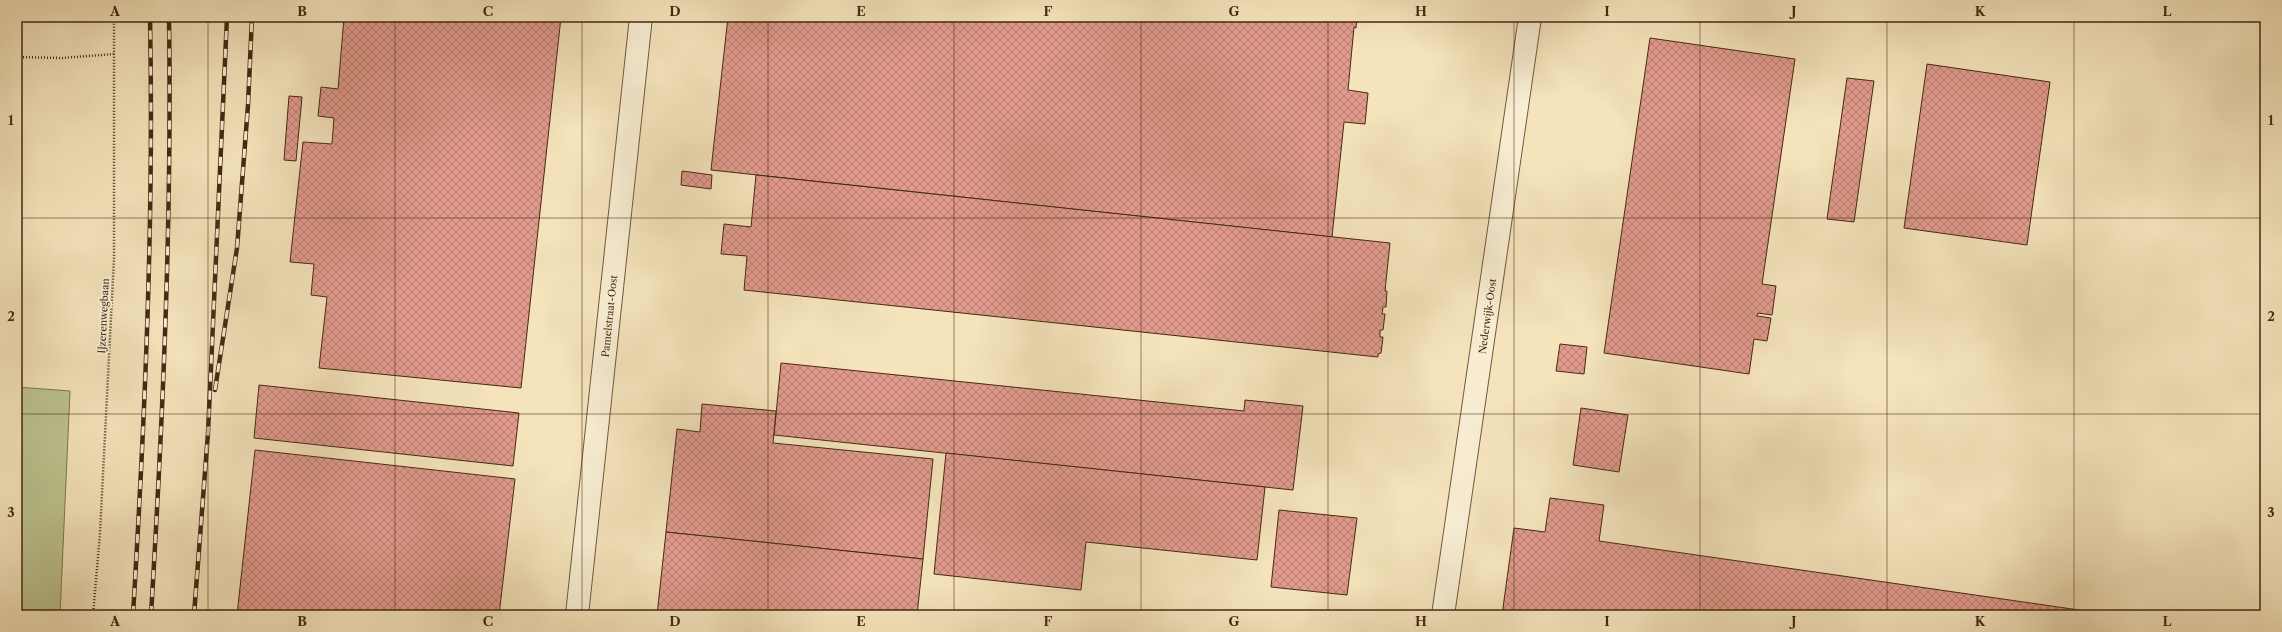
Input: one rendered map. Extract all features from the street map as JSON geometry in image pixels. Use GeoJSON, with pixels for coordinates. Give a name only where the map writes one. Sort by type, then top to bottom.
{"type":"FeatureCollection","features":[{"type":"Feature","properties":{"kind":"street","name":"Pamelstraat-Oost"},"geometry":{"type":"LineString","coordinates":[[577,615],[641,17]]}},
{"type":"Feature","properties":{"kind":"street","name":"Nederwijk-Oost"},"geometry":{"type":"LineString","coordinates":[[1443,615],[1530,17]]}},
{"type":"Feature","properties":{"kind":"path","name":"IJzerenwegbaan"},"geometry":{"type":"LineString","coordinates":[[93,615],[100,533],[114,258],[114,17]]}},
{"type":"Feature","properties":{"kind":"path"},"geometry":{"type":"LineString","coordinates":[[17,57],[62,58],[114,54]]}},
{"type":"Feature","properties":{"kind":"green space"},"geometry":{"type":"Polygon","coordinates":[[[17,387],[70,391],[60,615],[17,615],[17,387]]]}},
{"type":"Feature","properties":{"kind":"building"},"geometry":{"type":"Polygon","coordinates":[[[344,17],[561,17],[521,388],[319,368],[327,297],[311,295],[314,264],[290,262],[303,142],[332,144],[334,118],[318,116],[321,87],[338,89],[344,17]]]}},
{"type":"Feature","properties":{"kind":"building"},"geometry":{"type":"Polygon","coordinates":[[[728,17],[1357,17],[1356,28],[1354,27],[1348,90],[1368,93],[1365,124],[1344,122],[1332,237],[711,170],[728,17]]]}},
{"type":"Feature","properties":{"kind":"building"},"geometry":{"type":"Polygon","coordinates":[[[1650,38],[1795,59],[1762,284],[1776,286],[1772,315],[1758,313],[1757,316],[1771,318],[1767,341],[1754,339],[1749,374],[1604,353],[1650,38]]]}},
{"type":"Feature","properties":{"kind":"building"},"geometry":{"type":"Polygon","coordinates":[[[1927,64],[2050,82],[2027,245],[1904,228],[1927,64]]]}},
{"type":"Feature","properties":{"kind":"building"},"geometry":{"type":"Polygon","coordinates":[[[1847,78],[1874,81],[1854,222],[1827,219],[1847,78]]]}},
{"type":"Feature","properties":{"kind":"building"},"geometry":{"type":"Polygon","coordinates":[[[289,96],[302,97],[296,161],[284,160],[289,96]]]}},
{"type":"Feature","properties":{"kind":"building"},"geometry":{"type":"Polygon","coordinates":[[[682,171],[712,175],[711,189],[681,185],[682,171]]]}},
{"type":"Feature","properties":{"kind":"building"},"geometry":{"type":"Polygon","coordinates":[[[756,175],[1390,243],[1385,291],[1387,291],[1386,307],[1383,307],[1382,314],[1385,314],[1383,330],[1380,330],[1380,337],[1383,337],[1381,353],[1378,354],[1378,357],[744,290],[747,256],[721,254],[724,224],[751,227],[756,175]]]}},
{"type":"Feature","properties":{"kind":"building"},"geometry":{"type":"Polygon","coordinates":[[[1560,344],[1587,347],[1584,374],[1556,371],[1560,344]]]}},
{"type":"Feature","properties":{"kind":"building"},"geometry":{"type":"Polygon","coordinates":[[[781,363],[1244,411],[1245,400],[1303,406],[1293,490],[774,435],[781,363]]]}},
{"type":"Feature","properties":{"kind":"building"},"geometry":{"type":"Polygon","coordinates":[[[259,385],[519,413],[513,466],[254,438],[259,385]]]}},
{"type":"Feature","properties":{"kind":"building"},"geometry":{"type":"Polygon","coordinates":[[[702,404],[776,411],[773,443],[933,459],[923,559],[666,532],[677,429],[700,432],[702,404]]]}},
{"type":"Feature","properties":{"kind":"building"},"geometry":{"type":"Polygon","coordinates":[[[1581,408],[1628,415],[1619,472],[1573,465],[1581,408]]]}},
{"type":"Feature","properties":{"kind":"building"},"geometry":{"type":"Polygon","coordinates":[[[255,450],[515,479],[499,615],[237,615],[255,450]]]}},
{"type":"Feature","properties":{"kind":"building"},"geometry":{"type":"Polygon","coordinates":[[[946,453],[1265,487],[1257,560],[1086,542],[1081,590],[934,574],[946,453]]]}},
{"type":"Feature","properties":{"kind":"building"},"geometry":{"type":"Polygon","coordinates":[[[1550,498],[1604,505],[1599,541],[2114,615],[1502,615],[1514,528],[1545,532],[1550,498]]]}},
{"type":"Feature","properties":{"kind":"building"},"geometry":{"type":"Polygon","coordinates":[[[1279,510],[1357,518],[1347,595],[1271,587],[1279,510]]]}},
{"type":"Feature","properties":{"kind":"building"},"geometry":{"type":"Polygon","coordinates":[[[666,532],[923,559],[917,615],[657,615],[666,532]]]}},
{"type":"Feature","properties":{"kind":"railway"},"geometry":{"type":"LineString","coordinates":[[133,615],[148,316],[151,167],[150,17]]}},
{"type":"Feature","properties":{"kind":"railway"},"geometry":{"type":"LineString","coordinates":[[151,615],[166,316],[170,92],[169,17]]}},
{"type":"Feature","properties":{"kind":"railway"},"geometry":{"type":"LineString","coordinates":[[194,615],[208,433],[227,17]]}},
{"type":"Feature","properties":{"kind":"railway"},"geometry":{"type":"LineString","coordinates":[[215,390],[237,248],[248,105],[252,17]]}}]}
